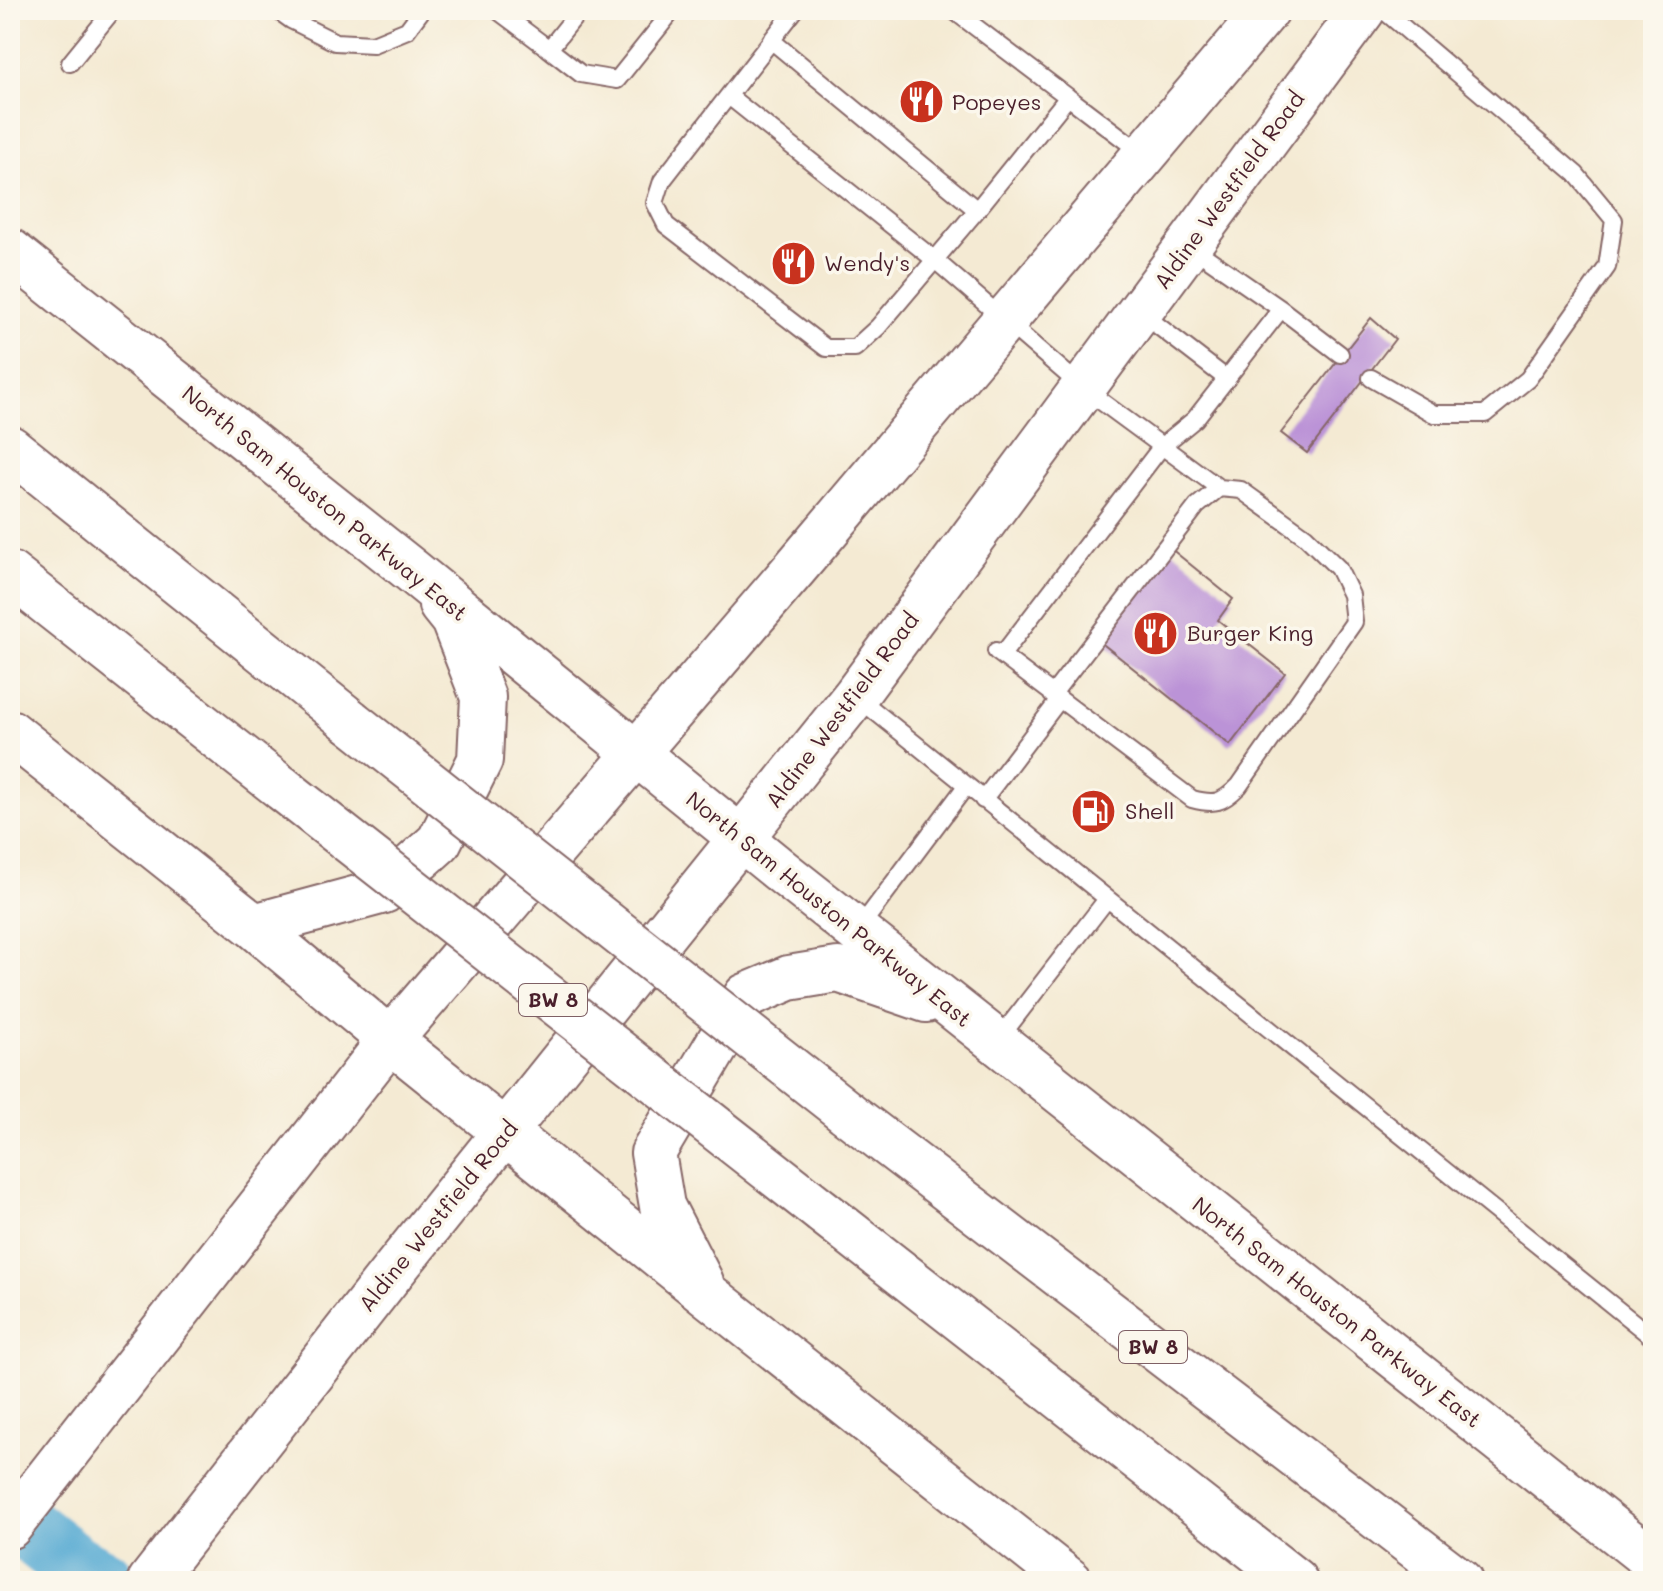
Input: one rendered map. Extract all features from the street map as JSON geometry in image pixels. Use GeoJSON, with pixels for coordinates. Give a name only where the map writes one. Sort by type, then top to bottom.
{"type":"FeatureCollection","features":[{"type":"Feature","properties":{"kind":"main road"},"geometry":{"type":"LineString","coordinates":[[10,1526],[390,1040],[1267,10]]}},
{"type":"Feature","properties":{"kind":"main road","name":"Aldine Westfield Road"},"geometry":{"type":"LineString","coordinates":[[150,1581],[855,696],[1363,10]]}},
{"type":"Feature","properties":{"kind":"main road","name":"North Sam Houston Parkway East"},"geometry":{"type":"LineString","coordinates":[[10,251],[996,1043],[1653,1561]]}},
{"type":"Feature","properties":{"kind":"main road","name":"BW 8"},"geometry":{"type":"LineString","coordinates":[[10,448],[846,1112],[1460,1581]]}},
{"type":"Feature","properties":{"kind":"main road"},"geometry":{"type":"LineString","coordinates":[[254,926],[384,891],[439,842],[480,760],[483,697],[453,620],[412,571]]}},
{"type":"Feature","properties":{"kind":"main road","name":"BW 8"},"geometry":{"type":"LineString","coordinates":[[10,574],[1295,1581]]}},
{"type":"Feature","properties":{"kind":"main road"},"geometry":{"type":"LineString","coordinates":[[10,732],[708,1295],[1070,1581]]}},
{"type":"Feature","properties":{"kind":"main road"},"geometry":{"type":"LineString","coordinates":[[708,1295],[662,1206],[653,1153],[746,996],[789,978],[838,970],[955,1010]]}},
{"type":"Feature","properties":{"kind":"lane"},"geometry":{"type":"LineString","coordinates":[[70,63],[113,10]]}},
{"type":"Feature","properties":{"kind":"lane"},"geometry":{"type":"LineString","coordinates":[[277,10],[335,42],[373,44],[407,30],[422,10]]}},
{"type":"Feature","properties":{"kind":"lane"},"geometry":{"type":"LineString","coordinates":[[497,10],[581,74],[617,80],[673,10]]}},
{"type":"Feature","properties":{"kind":"lane"},"geometry":{"type":"LineString","coordinates":[[549,49],[580,10]]}},
{"type":"Feature","properties":{"kind":"lane"},"geometry":{"type":"LineString","coordinates":[[795,10],[662,181],[655,203],[666,225],[826,348],[855,348],[878,327],[1068,97]]}},
{"type":"Feature","properties":{"kind":"lane"},"geometry":{"type":"LineString","coordinates":[[953,10],[1144,155]]}},
{"type":"Feature","properties":{"kind":"lane"},"geometry":{"type":"LineString","coordinates":[[1371,378],[1434,414],[1485,414],[1528,379],[1607,267],[1614,220],[1576,174],[1383,10]]}},
{"type":"Feature","properties":{"kind":"lane"},"geometry":{"type":"LineString","coordinates":[[771,40],[977,210]]}},
{"type":"Feature","properties":{"kind":"lane"},"geometry":{"type":"LineString","coordinates":[[730,97],[935,260],[1083,388],[1162,446],[1219,488],[1241,490],[1305,536],[1338,568],[1351,595],[1354,622],[1239,786],[1226,799],[1209,803],[1192,799],[999,653],[1162,446],[1195,419],[1281,309]]}},
{"type":"Feature","properties":{"kind":"lane"},"geometry":{"type":"LineString","coordinates":[[1189,245],[1340,354]]}},
{"type":"Feature","properties":{"kind":"lane"},"geometry":{"type":"LineString","coordinates":[[1140,312],[1227,379]]}},
{"type":"Feature","properties":{"kind":"lane"},"geometry":{"type":"LineString","coordinates":[[983,800],[1055,697],[1197,506],[1219,488]]}},
{"type":"Feature","properties":{"kind":"lane"},"geometry":{"type":"LineString","coordinates":[[855,696],[1653,1338]]}},
{"type":"Feature","properties":{"kind":"lane"},"geometry":{"type":"LineString","coordinates":[[857,931],[966,786]]}},
{"type":"Feature","properties":{"kind":"lane"},"geometry":{"type":"LineString","coordinates":[[996,1043],[1107,899]]}},
{"type":"Feature","properties":{"kind":"building"},"geometry":{"type":"Polygon","coordinates":[[[1371,318],[1395,339],[1307,453],[1281,433],[1371,318]]]}},
{"type":"Feature","properties":{"kind":"building"},"geometry":{"type":"Polygon","coordinates":[[[1170,548],[1233,599],[1218,620],[1285,673],[1230,745],[1099,641],[1170,548]]]}},
{"type":"Feature","properties":{"kind":"waterway"},"geometry":{"type":"LineString","coordinates":[[10,1515],[75,1566],[104,1581]]}},
{"type":"Feature","properties":{"kind":"place","name":"Popeyes"},"geometry":{"type":"Point","coordinates":[921,102]}},
{"type":"Feature","properties":{"kind":"place","name":"Wendy's"},"geometry":{"type":"Point","coordinates":[793,263]}},
{"type":"Feature","properties":{"kind":"place","name":"Burger King"},"geometry":{"type":"Point","coordinates":[1156,633]}},
{"type":"Feature","properties":{"kind":"place","name":"Shell"},"geometry":{"type":"Point","coordinates":[1094,811]}}]}
